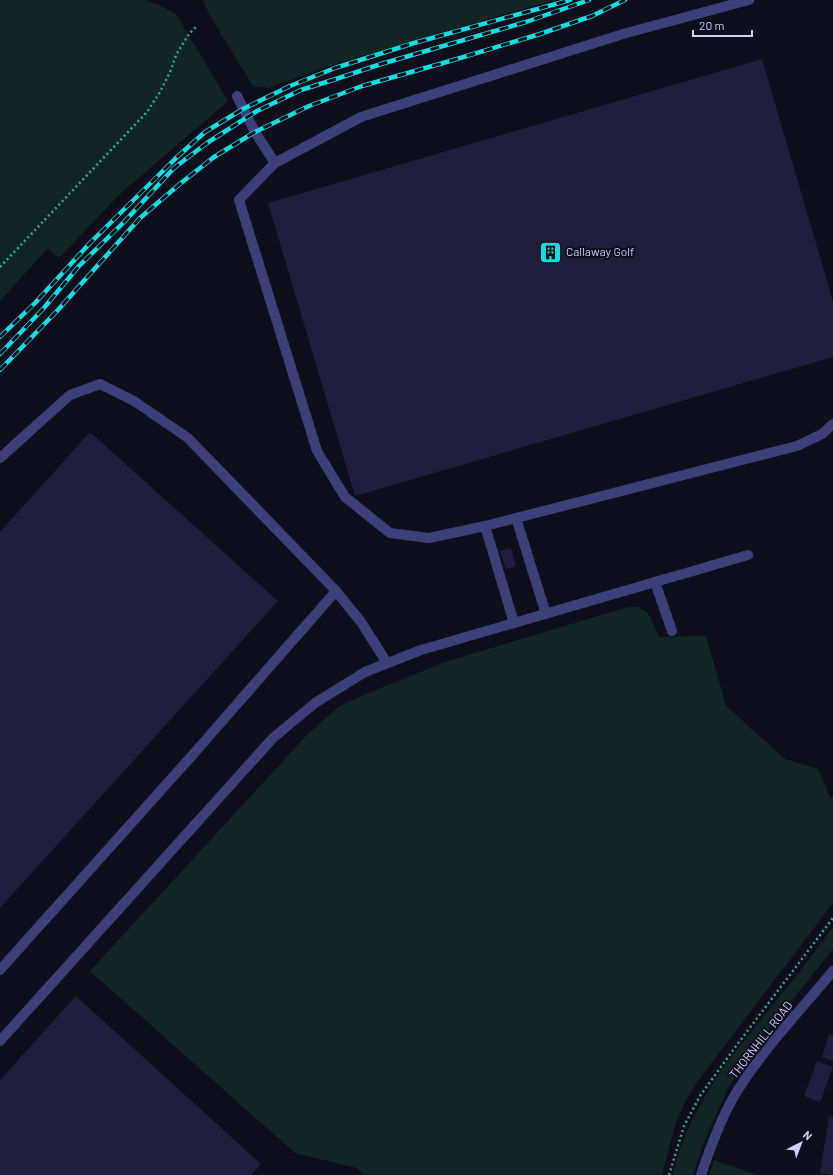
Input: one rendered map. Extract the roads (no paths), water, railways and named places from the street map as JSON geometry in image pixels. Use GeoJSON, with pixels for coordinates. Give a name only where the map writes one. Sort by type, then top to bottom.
{"type":"FeatureCollection","features":[{"type":"Feature","properties":{"kind":"street"},"geometry":{"type":"LineString","coordinates":[[749,0],[623,34],[361,117],[274,163],[239,200],[317,451],[345,497],[390,533],[429,538],[485,526],[797,446],[822,434],[833,424]]}},
{"type":"Feature","properties":{"kind":"street"},"geometry":{"type":"LineString","coordinates":[[237,96],[255,132],[274,163]]}},
{"type":"Feature","properties":{"kind":"street"},"geometry":{"type":"LineString","coordinates":[[0,458],[70,395],[100,384],[134,400],[188,438],[336,590],[361,622],[387,663]]}},
{"type":"Feature","properties":{"kind":"street"},"geometry":{"type":"LineString","coordinates":[[516,518],[546,614]]}},
{"type":"Feature","properties":{"kind":"street"},"geometry":{"type":"LineString","coordinates":[[485,526],[514,623]]}},
{"type":"Feature","properties":{"kind":"street"},"geometry":{"type":"LineString","coordinates":[[0,1041],[273,738],[315,703],[365,672],[421,650],[748,555]]}},
{"type":"Feature","properties":{"kind":"street"},"geometry":{"type":"LineString","coordinates":[[655,582],[672,631]]}},
{"type":"Feature","properties":{"kind":"street"},"geometry":{"type":"LineString","coordinates":[[0,970],[189,759],[336,590]]}},
{"type":"Feature","properties":{"kind":"street","name":"THORNHILL ROAD"},"geometry":{"type":"LineString","coordinates":[[701,1175],[723,1118],[735,1094],[759,1059],[833,971]]}},
{"type":"Feature","properties":{"kind":"railway"},"geometry":{"type":"LineString","coordinates":[[0,337],[35,303],[90,243],[176,158],[205,132],[243,109],[290,86],[335,68],[414,43],[570,0]]}},
{"type":"Feature","properties":{"kind":"railway"},"geometry":{"type":"LineString","coordinates":[[0,354],[43,309],[79,266],[124,222],[174,168],[207,143],[257,111],[301,90],[381,64],[526,22],[589,0]]}},
{"type":"Feature","properties":{"kind":"railway"},"geometry":{"type":"LineString","coordinates":[[0,370],[57,311],[140,218],[214,157],[255,132],[309,106],[362,86],[540,34],[592,16],[625,0]]}},
{"type":"Feature","properties":{"kind":"place","name":"Callaway Golf"},"geometry":{"type":"Point","coordinates":[551,252]}}]}
